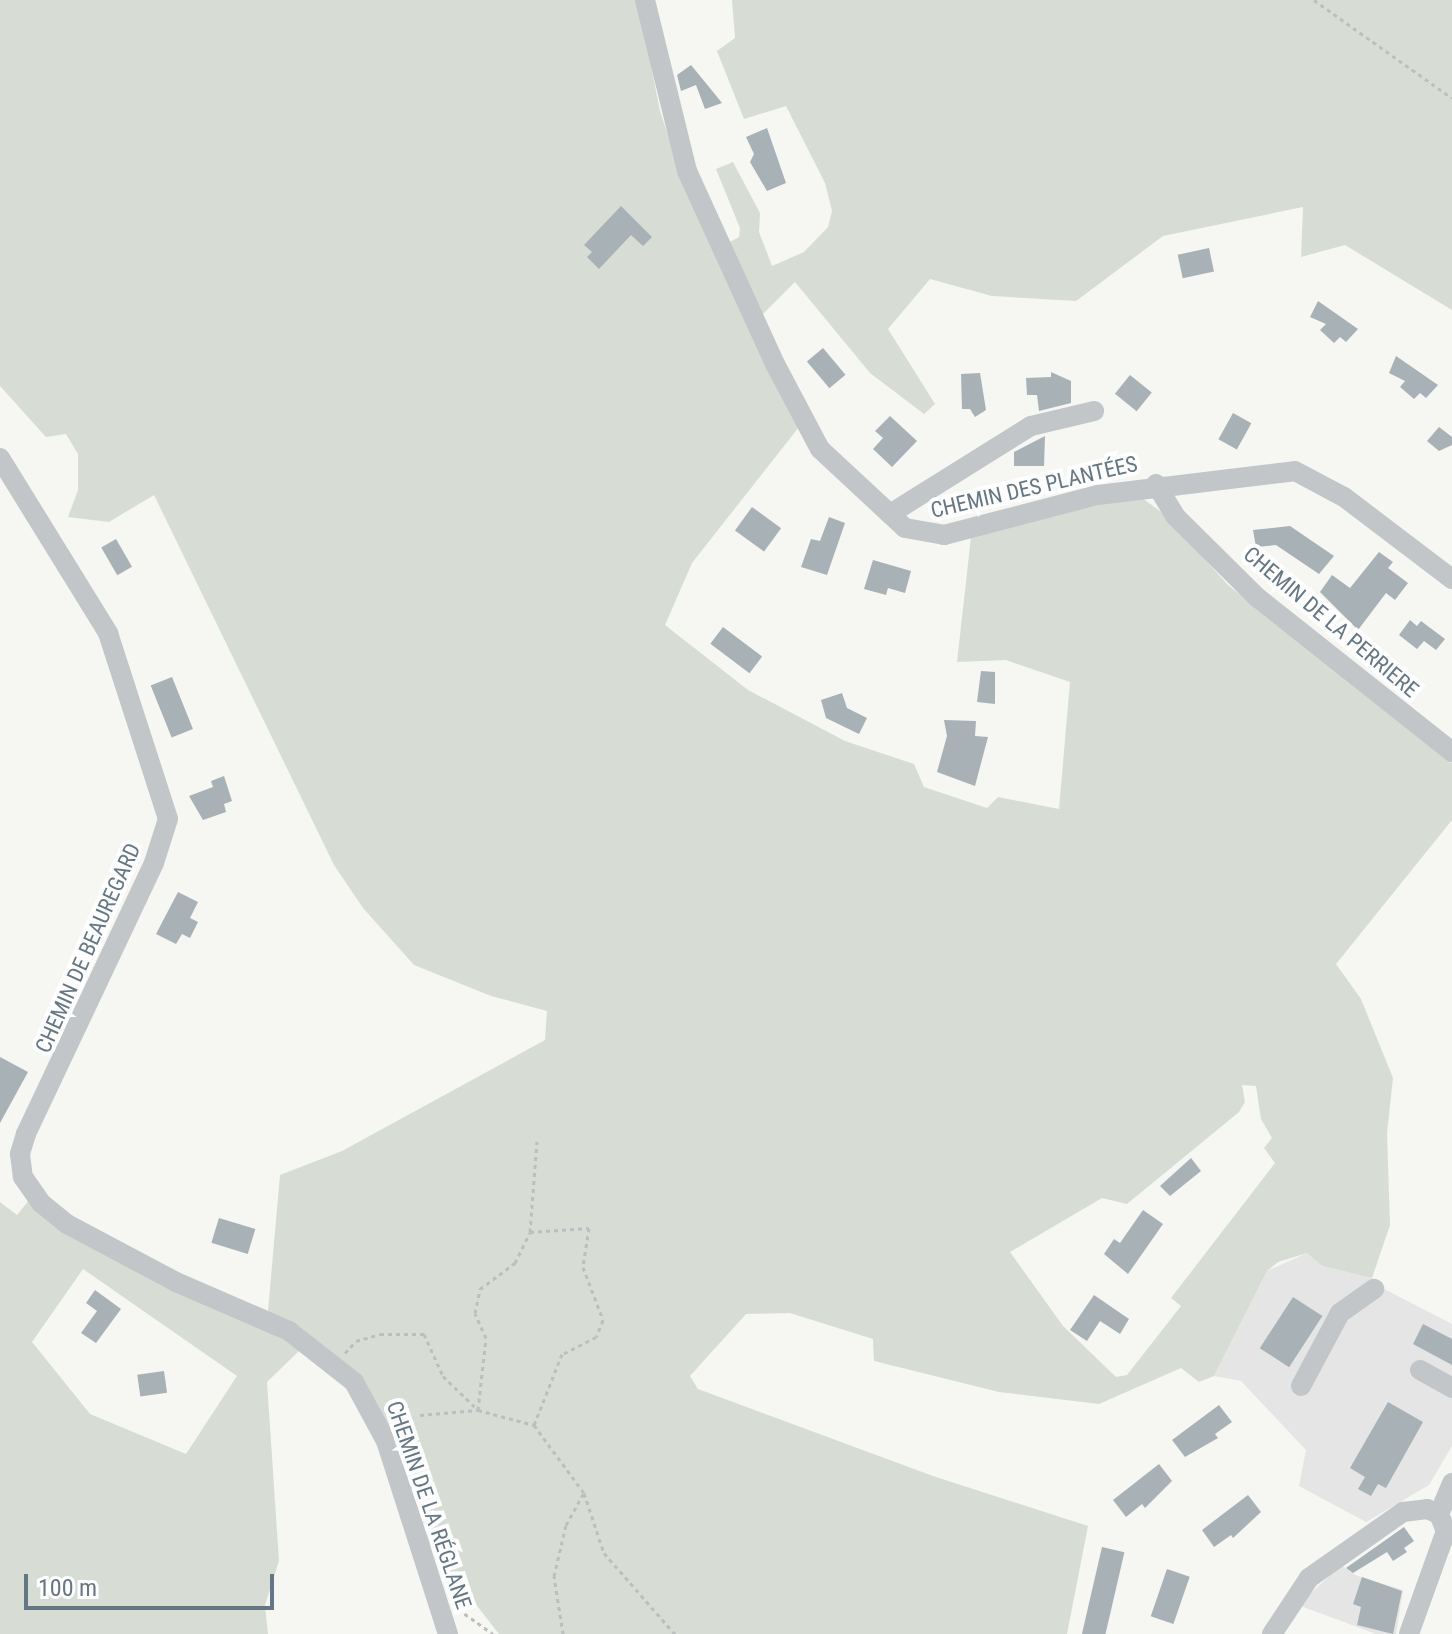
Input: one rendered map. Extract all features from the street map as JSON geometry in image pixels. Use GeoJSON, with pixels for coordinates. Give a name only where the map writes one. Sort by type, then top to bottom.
{"type":"FeatureCollection","features":[{"type":"Feature","properties":{"kind":"street","name":"CHEMIN DES PLANTÉES"},"geometry":{"type":"LineString","coordinates":[[645,0],[687,171],[775,364],[820,449],[916,534],[944,535],[1156,484],[1295,471],[1344,497],[1452,579]]}},
{"type":"Feature","properties":{"kind":"street"},"geometry":{"type":"LineString","coordinates":[[890,514],[1031,426],[1094,411]]}},
{"type":"Feature","properties":{"kind":"street","name":"CHEMIN DE BEAUREGARD"},"geometry":{"type":"LineString","coordinates":[[0,458],[108,633],[168,819],[148,877],[26,1134],[20,1154],[23,1177],[41,1203],[99,1243],[289,1331]]}},
{"type":"Feature","properties":{"kind":"street","name":"CHEMIN DE LA PERRIERE"},"geometry":{"type":"LineString","coordinates":[[1156,484],[1175,516],[1258,598],[1452,752]]}},
{"type":"Feature","properties":{"kind":"street"},"geometry":{"type":"LineString","coordinates":[[1301,1386],[1340,1313],[1374,1289]]}},
{"type":"Feature","properties":{"kind":"street","name":"CHEMIN DE LA RÉGLANE"},"geometry":{"type":"LineString","coordinates":[[289,1331],[336,1364],[374,1413],[448,1634]]}},
{"type":"Feature","properties":{"kind":"street"},"geometry":{"type":"LineString","coordinates":[[1420,1370],[1452,1388]]}},
{"type":"Feature","properties":{"kind":"street"},"geometry":{"type":"LineString","coordinates":[[1409,1634],[1445,1537],[1439,1514],[1452,1483]]}},
{"type":"Feature","properties":{"kind":"street"},"geometry":{"type":"LineString","coordinates":[[1272,1634],[1309,1578],[1407,1511],[1439,1514]]}},
{"type":"Feature","properties":{"kind":"path"},"geometry":{"type":"LineString","coordinates":[[1314,0],[1452,98]]}},
{"type":"Feature","properties":{"kind":"path"},"geometry":{"type":"LineString","coordinates":[[478,1410],[486,1338],[475,1313],[480,1289],[515,1263],[530,1232],[537,1141]]}},
{"type":"Feature","properties":{"kind":"path"},"geometry":{"type":"LineString","coordinates":[[530,1232],[589,1228],[583,1267],[603,1320],[596,1337],[562,1354],[534,1425]]}},
{"type":"Feature","properties":{"kind":"path"},"geometry":{"type":"LineString","coordinates":[[336,1364],[356,1341],[380,1334],[424,1334],[443,1376],[478,1410]]}},
{"type":"Feature","properties":{"kind":"path"},"geometry":{"type":"LineString","coordinates":[[420,1415],[478,1410],[534,1425],[584,1493],[604,1553],[675,1634]]}},
{"type":"Feature","properties":{"kind":"path"},"geometry":{"type":"LineString","coordinates":[[563,1634],[554,1576],[566,1525],[584,1493]]}},
{"type":"Feature","properties":{"kind":"path"},"geometry":{"type":"LineString","coordinates":[[438,1598],[493,1634]]}},
{"type":"Feature","properties":{"kind":"shaded area"},"geometry":{"type":"Polygon","coordinates":[[[0,0],[638,0],[660,111],[680,172],[799,427],[692,563],[665,625],[748,690],[845,741],[914,764],[924,787],[987,808],[998,797],[1059,809],[1070,682],[1006,660],[957,662],[971,537],[1138,495],[1164,514],[1228,585],[1452,763],[1452,820],[1336,964],[1361,999],[1393,1078],[1387,1133],[1390,1225],[1372,1278],[1322,1266],[1307,1253],[1278,1262],[1267,1271],[1214,1376],[1199,1382],[1181,1368],[1099,1404],[999,1392],[874,1361],[873,1339],[790,1313],[746,1314],[690,1376],[698,1389],[933,1476],[1088,1526],[1067,1634],[499,1634],[422,1535],[352,1369],[268,1311],[280,1175],[342,1151],[545,1040],[547,1011],[491,996],[414,965],[363,908],[334,865],[154,495],[109,522],[68,517],[78,490],[78,454],[66,434],[46,437],[0,386],[0,0]],[[1242,1085],[1245,1102],[1239,1112],[1127,1204],[1102,1198],[1010,1252],[1063,1326],[1116,1377],[1127,1375],[1181,1306],[1171,1298],[1275,1163],[1264,1148],[1272,1138],[1261,1119],[1256,1086],[1242,1085]]]}},
{"type":"Feature","properties":{"kind":"shaded area"},"geometry":{"type":"Polygon","coordinates":[[[732,0],[1452,0],[1452,310],[1345,245],[1301,257],[1303,207],[1163,236],[1076,301],[992,296],[930,279],[888,329],[935,404],[924,414],[870,373],[795,282],[760,317],[728,243],[739,237],[740,228],[716,169],[733,162],[760,213],[759,232],[772,266],[804,252],[828,227],[832,211],[825,183],[786,106],[744,119],[717,51],[735,38],[732,0]]]}},
{"type":"Feature","properties":{"kind":"shaded area"},"geometry":{"type":"Polygon","coordinates":[[[30,1199],[301,1349],[267,1382],[279,1561],[265,1605],[268,1634],[0,1634],[0,1202],[17,1215],[30,1199]],[[83,1269],[32,1342],[90,1414],[186,1454],[237,1376],[83,1269]]]}},
{"type":"Feature","properties":{"kind":"shaded area"},"geometry":{"type":"Polygon","coordinates":[[[1307,1253],[1322,1266],[1372,1278],[1382,1288],[1452,1324],[1452,1446],[1429,1485],[1366,1522],[1299,1486],[1306,1450],[1241,1381],[1214,1376],[1267,1271],[1307,1253]]]}},
{"type":"Feature","properties":{"kind":"shaded area"},"geometry":{"type":"Polygon","coordinates":[[[1341,1565],[1355,1575],[1403,1590],[1396,1634],[1376,1634],[1298,1605],[1341,1565]]]}},
{"type":"Feature","properties":{"kind":"building"},"geometry":{"type":"Polygon","coordinates":[[[691,65],[722,103],[705,109],[696,85],[681,91],[677,75],[691,65]]]}},
{"type":"Feature","properties":{"kind":"building"},"geometry":{"type":"Polygon","coordinates":[[[767,128],[786,183],[767,191],[750,162],[754,154],[746,137],[767,128]]]}},
{"type":"Feature","properties":{"kind":"building"},"geometry":{"type":"Polygon","coordinates":[[[621,206],[652,237],[643,246],[631,235],[599,269],[587,257],[592,252],[584,245],[621,206]]]}},
{"type":"Feature","properties":{"kind":"building"},"geometry":{"type":"Polygon","coordinates":[[[1209,248],[1214,271],[1183,278],[1178,255],[1209,248]]]}},
{"type":"Feature","properties":{"kind":"building"},"geometry":{"type":"Polygon","coordinates":[[[1318,301],[1358,329],[1346,342],[1340,337],[1334,343],[1320,330],[1326,324],[1310,317],[1318,301]]]}},
{"type":"Feature","properties":{"kind":"building"},"geometry":{"type":"Polygon","coordinates":[[[823,348],[845,375],[829,388],[807,361],[823,348]]]}},
{"type":"Feature","properties":{"kind":"building"},"geometry":{"type":"Polygon","coordinates":[[[1396,356],[1438,385],[1426,398],[1420,393],[1414,399],[1400,387],[1405,381],[1389,373],[1396,356]]]}},
{"type":"Feature","properties":{"kind":"building"},"geometry":{"type":"Polygon","coordinates":[[[1051,372],[1071,381],[1071,403],[1039,411],[1037,395],[1027,395],[1026,378],[1051,377],[1051,372]]]}},
{"type":"Feature","properties":{"kind":"building"},"geometry":{"type":"Polygon","coordinates":[[[980,373],[986,410],[975,417],[970,409],[962,409],[961,374],[980,373]]]}},
{"type":"Feature","properties":{"kind":"building"},"geometry":{"type":"Polygon","coordinates":[[[1130,375],[1152,393],[1137,411],[1115,394],[1130,375]]]}},
{"type":"Feature","properties":{"kind":"building"},"geometry":{"type":"Polygon","coordinates":[[[1233,413],[1251,423],[1237,449],[1218,439],[1233,413]]]}},
{"type":"Feature","properties":{"kind":"building"},"geometry":{"type":"Polygon","coordinates":[[[890,416],[917,441],[892,467],[873,449],[883,438],[875,431],[890,416]]]}},
{"type":"Feature","properties":{"kind":"building"},"geometry":{"type":"Polygon","coordinates":[[[1439,427],[1452,437],[1452,445],[1439,451],[1427,441],[1439,427]]]}},
{"type":"Feature","properties":{"kind":"building"},"geometry":{"type":"Polygon","coordinates":[[[1045,436],[1044,466],[1014,466],[1014,452],[1045,436]]]}},
{"type":"Feature","properties":{"kind":"building"},"geometry":{"type":"Polygon","coordinates":[[[752,507],[781,528],[764,552],[735,530],[752,507]]]}},
{"type":"Feature","properties":{"kind":"building"},"geometry":{"type":"Polygon","coordinates":[[[829,517],[845,523],[827,575],[801,567],[811,539],[820,541],[829,517]]]}},
{"type":"Feature","properties":{"kind":"building"},"geometry":{"type":"Polygon","coordinates":[[[1290,526],[1334,556],[1319,574],[1276,545],[1256,547],[1253,530],[1290,526]]]}},
{"type":"Feature","properties":{"kind":"building"},"geometry":{"type":"Polygon","coordinates":[[[116,539],[132,567],[117,575],[101,548],[116,539]]]}},
{"type":"Feature","properties":{"kind":"building"},"geometry":{"type":"Polygon","coordinates":[[[1379,552],[1393,562],[1388,568],[1408,583],[1395,600],[1386,593],[1358,630],[1320,592],[1332,575],[1350,588],[1379,552]]]}},
{"type":"Feature","properties":{"kind":"building"},"geometry":{"type":"Polygon","coordinates":[[[873,560],[911,571],[905,593],[888,588],[886,595],[864,589],[873,560]]]}},
{"type":"Feature","properties":{"kind":"building"},"geometry":{"type":"Polygon","coordinates":[[[1410,620],[1417,626],[1421,621],[1445,639],[1436,650],[1424,641],[1417,649],[1399,635],[1410,620]]]}},
{"type":"Feature","properties":{"kind":"building"},"geometry":{"type":"Polygon","coordinates":[[[723,627],[762,656],[749,673],[710,644],[723,627]]]}},
{"type":"Feature","properties":{"kind":"building"},"geometry":{"type":"Polygon","coordinates":[[[981,671],[995,672],[995,704],[977,702],[981,671]]]}},
{"type":"Feature","properties":{"kind":"building"},"geometry":{"type":"Polygon","coordinates":[[[172,677],[193,729],[172,738],[151,686],[172,677]]]}},
{"type":"Feature","properties":{"kind":"building"},"geometry":{"type":"Polygon","coordinates":[[[842,693],[847,708],[867,718],[859,734],[826,718],[821,700],[842,693]]]}},
{"type":"Feature","properties":{"kind":"building"},"geometry":{"type":"Polygon","coordinates":[[[944,720],[976,721],[975,736],[988,737],[975,786],[937,772],[947,736],[944,720]]]}},
{"type":"Feature","properties":{"kind":"building"},"geometry":{"type":"Polygon","coordinates":[[[224,776],[232,801],[224,804],[226,812],[203,820],[189,796],[213,787],[211,781],[224,776]]]}},
{"type":"Feature","properties":{"kind":"building"},"geometry":{"type":"Polygon","coordinates":[[[178,892],[198,902],[190,918],[198,922],[190,938],[182,934],[176,944],[156,934],[178,892]]]}},
{"type":"Feature","properties":{"kind":"building"},"geometry":{"type":"Polygon","coordinates":[[[0,1057],[28,1072],[0,1123],[0,1057]]]}},
{"type":"Feature","properties":{"kind":"building"},"geometry":{"type":"Polygon","coordinates":[[[1191,1158],[1201,1171],[1170,1196],[1160,1186],[1191,1158]]]}},
{"type":"Feature","properties":{"kind":"building"},"geometry":{"type":"Polygon","coordinates":[[[1143,1210],[1163,1224],[1128,1274],[1104,1254],[1114,1239],[1120,1243],[1143,1210]]]}},
{"type":"Feature","properties":{"kind":"building"},"geometry":{"type":"Polygon","coordinates":[[[219,1218],[255,1229],[248,1254],[211,1243],[219,1218]]]}},
{"type":"Feature","properties":{"kind":"building"},"geometry":{"type":"Polygon","coordinates":[[[95,1290],[121,1309],[96,1343],[81,1333],[97,1311],[86,1303],[95,1290]]]}},
{"type":"Feature","properties":{"kind":"building"},"geometry":{"type":"Polygon","coordinates":[[[1094,1295],[1129,1319],[1120,1334],[1100,1321],[1087,1341],[1070,1330],[1094,1295]]]}},
{"type":"Feature","properties":{"kind":"building"},"geometry":{"type":"Polygon","coordinates":[[[1293,1297],[1322,1316],[1289,1367],[1260,1348],[1293,1297]]]}},
{"type":"Feature","properties":{"kind":"building"},"geometry":{"type":"Polygon","coordinates":[[[1423,1324],[1452,1339],[1452,1365],[1413,1344],[1423,1324]]]}},
{"type":"Feature","properties":{"kind":"building"},"geometry":{"type":"Polygon","coordinates":[[[164,1371],[167,1393],[140,1397],[137,1375],[164,1371]]]}},
{"type":"Feature","properties":{"kind":"building"},"geometry":{"type":"Polygon","coordinates":[[[1388,1402],[1423,1422],[1386,1488],[1378,1484],[1371,1496],[1358,1489],[1365,1477],[1350,1468],[1388,1402]]]}},
{"type":"Feature","properties":{"kind":"building"},"geometry":{"type":"Polygon","coordinates":[[[1219,1405],[1232,1422],[1215,1434],[1218,1438],[1185,1457],[1172,1440],[1219,1405]]]}},
{"type":"Feature","properties":{"kind":"building"},"geometry":{"type":"Polygon","coordinates":[[[1159,1464],[1172,1481],[1145,1508],[1142,1504],[1126,1517],[1113,1500],[1159,1464]]]}},
{"type":"Feature","properties":{"kind":"building"},"geometry":{"type":"Polygon","coordinates":[[[1248,1495],[1261,1512],[1233,1538],[1231,1535],[1214,1547],[1202,1530],[1248,1495]]]}},
{"type":"Feature","properties":{"kind":"building"},"geometry":{"type":"Polygon","coordinates":[[[1404,1527],[1414,1541],[1404,1548],[1407,1552],[1393,1561],[1387,1552],[1353,1573],[1346,1568],[1404,1527]]]}},
{"type":"Feature","properties":{"kind":"building"},"geometry":{"type":"Polygon","coordinates":[[[1102,1547],[1124,1552],[1106,1634],[1082,1634],[1102,1547]]]}},
{"type":"Feature","properties":{"kind":"building"},"geometry":{"type":"Polygon","coordinates":[[[1167,1569],[1190,1577],[1173,1624],[1151,1616],[1167,1569]]]}},
{"type":"Feature","properties":{"kind":"building"},"geometry":{"type":"Polygon","coordinates":[[[1362,1577],[1402,1591],[1393,1634],[1357,1625],[1361,1607],[1353,1604],[1362,1577]]]}}]}
